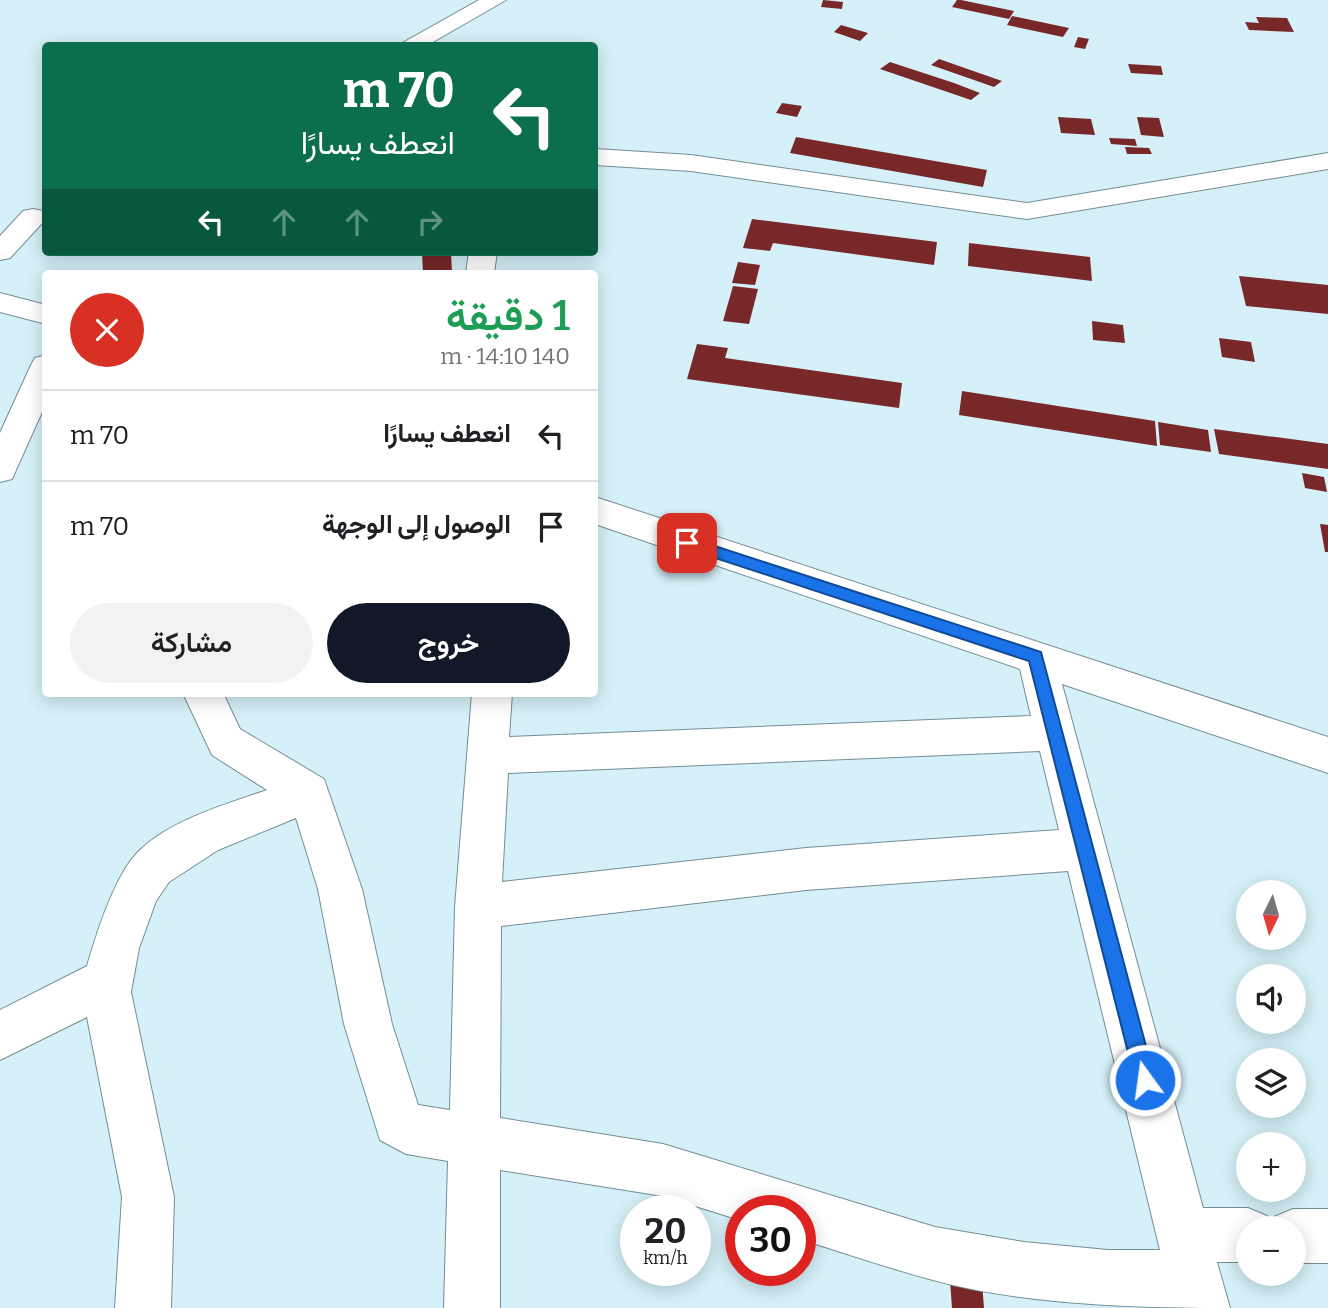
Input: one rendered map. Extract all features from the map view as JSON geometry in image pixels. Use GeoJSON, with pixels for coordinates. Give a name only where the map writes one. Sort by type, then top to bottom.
{"type":"FeatureCollection","features":[{"type":"Feature","properties":{"kind":"street"},"geometry":{"type":"LineString","coordinates":[[416,42],[495,0]]}},
{"type":"Feature","properties":{"kind":"street"},"geometry":{"type":"LineString","coordinates":[[598,157],[691,163],[1027,211],[1240,178],[1328,161]]}},
{"type":"Feature","properties":{"kind":"street"},"geometry":{"type":"LineString","coordinates":[[4,239],[41,221]]}},
{"type":"Feature","properties":{"kind":"street"},"geometry":{"type":"LineString","coordinates":[[0,302],[42,314]]}},
{"type":"Feature","properties":{"kind":"street"},"geometry":{"type":"LineString","coordinates":[[0,470],[42,374]]}},
{"type":"Feature","properties":{"kind":"street"},"geometry":{"type":"LineString","coordinates":[[598,511],[710,551],[1328,755]]}},
{"type":"Feature","properties":{"kind":"street"},"geometry":{"type":"LineString","coordinates":[[1036,657],[1194,1274]]}},
{"type":"Feature","properties":{"kind":"street"},"geometry":{"type":"LineString","coordinates":[[205,697],[226,742],[309,793],[340,889],[368,1024],[398,1122],[406,1129],[474,1137],[663,1170],[936,1254],[1024,1269],[1108,1277],[1194,1274],[1236,1244]]}},
{"type":"Feature","properties":{"kind":"street"},"geometry":{"type":"LineString","coordinates":[[472,1308],[478,907],[492,697]]}},
{"type":"Feature","properties":{"kind":"street"},"geometry":{"type":"LineString","coordinates":[[488,756],[1055,733]]}},
{"type":"Feature","properties":{"kind":"street"},"geometry":{"type":"LineString","coordinates":[[143,1308],[148,1197],[105,982],[142,882],[155,864],[180,848],[309,793]]}},
{"type":"Feature","properties":{"kind":"street"},"geometry":{"type":"LineString","coordinates":[[478,907],[806,869],[1085,849]]}},
{"type":"Feature","properties":{"kind":"street"},"geometry":{"type":"LineString","coordinates":[[0,1036],[105,982]]}},
{"type":"Feature","properties":{"kind":"street"},"geometry":{"type":"LineString","coordinates":[[1306,1236],[1328,1236]]}},
{"type":"Feature","properties":{"kind":"building"},"geometry":{"type":"Polygon","coordinates":[[[823,0],[843,2],[842,9],[821,7],[823,0]]]}},
{"type":"Feature","properties":{"kind":"building"},"geometry":{"type":"Polygon","coordinates":[[[957,0],[1014,11],[1009,19],[952,7],[957,0]]]}},
{"type":"Feature","properties":{"kind":"building"},"geometry":{"type":"Polygon","coordinates":[[[1012,16],[1069,28],[1063,37],[1007,25],[1012,16]]]}},
{"type":"Feature","properties":{"kind":"building"},"geometry":{"type":"Polygon","coordinates":[[[1256,17],[1287,18],[1294,32],[1249,30],[1245,22],[1259,23],[1256,17]]]}},
{"type":"Feature","properties":{"kind":"building"},"geometry":{"type":"Polygon","coordinates":[[[841,25],[868,33],[860,41],[834,32],[841,25]]]}},
{"type":"Feature","properties":{"kind":"building"},"geometry":{"type":"Polygon","coordinates":[[[1078,37],[1089,39],[1085,49],[1074,47],[1078,37]]]}},
{"type":"Feature","properties":{"kind":"building"},"geometry":{"type":"Polygon","coordinates":[[[939,59],[1002,81],[994,87],[931,65],[939,59]]]}},
{"type":"Feature","properties":{"kind":"building"},"geometry":{"type":"Polygon","coordinates":[[[890,62],[980,93],[971,100],[880,69],[890,62]]]}},
{"type":"Feature","properties":{"kind":"building"},"geometry":{"type":"Polygon","coordinates":[[[1128,64],[1161,66],[1163,75],[1131,73],[1128,64]]]}},
{"type":"Feature","properties":{"kind":"building"},"geometry":{"type":"Polygon","coordinates":[[[782,103],[802,106],[797,117],[776,113],[782,103]]]}},
{"type":"Feature","properties":{"kind":"building"},"geometry":{"type":"Polygon","coordinates":[[[1058,117],[1091,119],[1095,135],[1061,133],[1058,117]]]}},
{"type":"Feature","properties":{"kind":"building"},"geometry":{"type":"Polygon","coordinates":[[[1137,117],[1159,118],[1164,137],[1141,135],[1137,117]]]}},
{"type":"Feature","properties":{"kind":"building"},"geometry":{"type":"Polygon","coordinates":[[[796,137],[987,170],[983,187],[790,153],[796,137]]]}},
{"type":"Feature","properties":{"kind":"building"},"geometry":{"type":"Polygon","coordinates":[[[1109,138],[1135,139],[1137,146],[1111,144],[1109,138]]]}},
{"type":"Feature","properties":{"kind":"building"},"geometry":{"type":"Polygon","coordinates":[[[1125,147],[1149,148],[1152,154],[1127,154],[1125,147]]]}},
{"type":"Feature","properties":{"kind":"building"},"geometry":{"type":"Polygon","coordinates":[[[752,219],[937,242],[934,265],[773,243],[770,251],[743,248],[752,219]]]}},
{"type":"Feature","properties":{"kind":"building"},"geometry":{"type":"Polygon","coordinates":[[[969,243],[1090,257],[1092,281],[968,266],[969,243]]]}},
{"type":"Feature","properties":{"kind":"building"},"geometry":{"type":"Polygon","coordinates":[[[422,256],[451,256],[452,270],[423,270],[422,256]]]}},
{"type":"Feature","properties":{"kind":"building"},"geometry":{"type":"Polygon","coordinates":[[[738,262],[760,265],[755,285],[732,283],[738,262]]]}},
{"type":"Feature","properties":{"kind":"building"},"geometry":{"type":"Polygon","coordinates":[[[1239,276],[1328,285],[1328,314],[1246,306],[1239,276]]]}},
{"type":"Feature","properties":{"kind":"building"},"geometry":{"type":"Polygon","coordinates":[[[733,286],[758,289],[749,324],[723,321],[733,286]]]}},
{"type":"Feature","properties":{"kind":"building"},"geometry":{"type":"Polygon","coordinates":[[[1092,321],[1123,325],[1125,343],[1093,340],[1092,321]]]}},
{"type":"Feature","properties":{"kind":"building"},"geometry":{"type":"Polygon","coordinates":[[[1219,338],[1251,342],[1255,362],[1222,357],[1219,338]]]}},
{"type":"Feature","properties":{"kind":"building"},"geometry":{"type":"Polygon","coordinates":[[[697,344],[728,348],[725,358],[902,383],[899,408],[687,379],[697,344]]]}},
{"type":"Feature","properties":{"kind":"building"},"geometry":{"type":"Polygon","coordinates":[[[962,391],[1155,421],[1157,446],[959,415],[962,391]]]}},
{"type":"Feature","properties":{"kind":"building"},"geometry":{"type":"Polygon","coordinates":[[[1158,422],[1208,430],[1211,452],[1160,445],[1158,422]]]}},
{"type":"Feature","properties":{"kind":"building"},"geometry":{"type":"Polygon","coordinates":[[[1214,429],[1328,444],[1328,469],[1219,454],[1214,429]]]}},
{"type":"Feature","properties":{"kind":"building"},"geometry":{"type":"Polygon","coordinates":[[[1302,473],[1324,477],[1327,492],[1305,488],[1302,473]]]}},
{"type":"Feature","properties":{"kind":"building"},"geometry":{"type":"Polygon","coordinates":[[[1320,524],[1328,525],[1328,552],[1325,552],[1320,524]]]}},
{"type":"Feature","properties":{"kind":"building"},"geometry":{"type":"Polygon","coordinates":[[[949,1267],[981,1270],[984,1308],[952,1308],[949,1267]]]}},
{"type":"Feature","properties":{"kind":"route"},"geometry":{"type":"LineString","coordinates":[[687,543],[1036,657],[1145,1080]]}}]}
